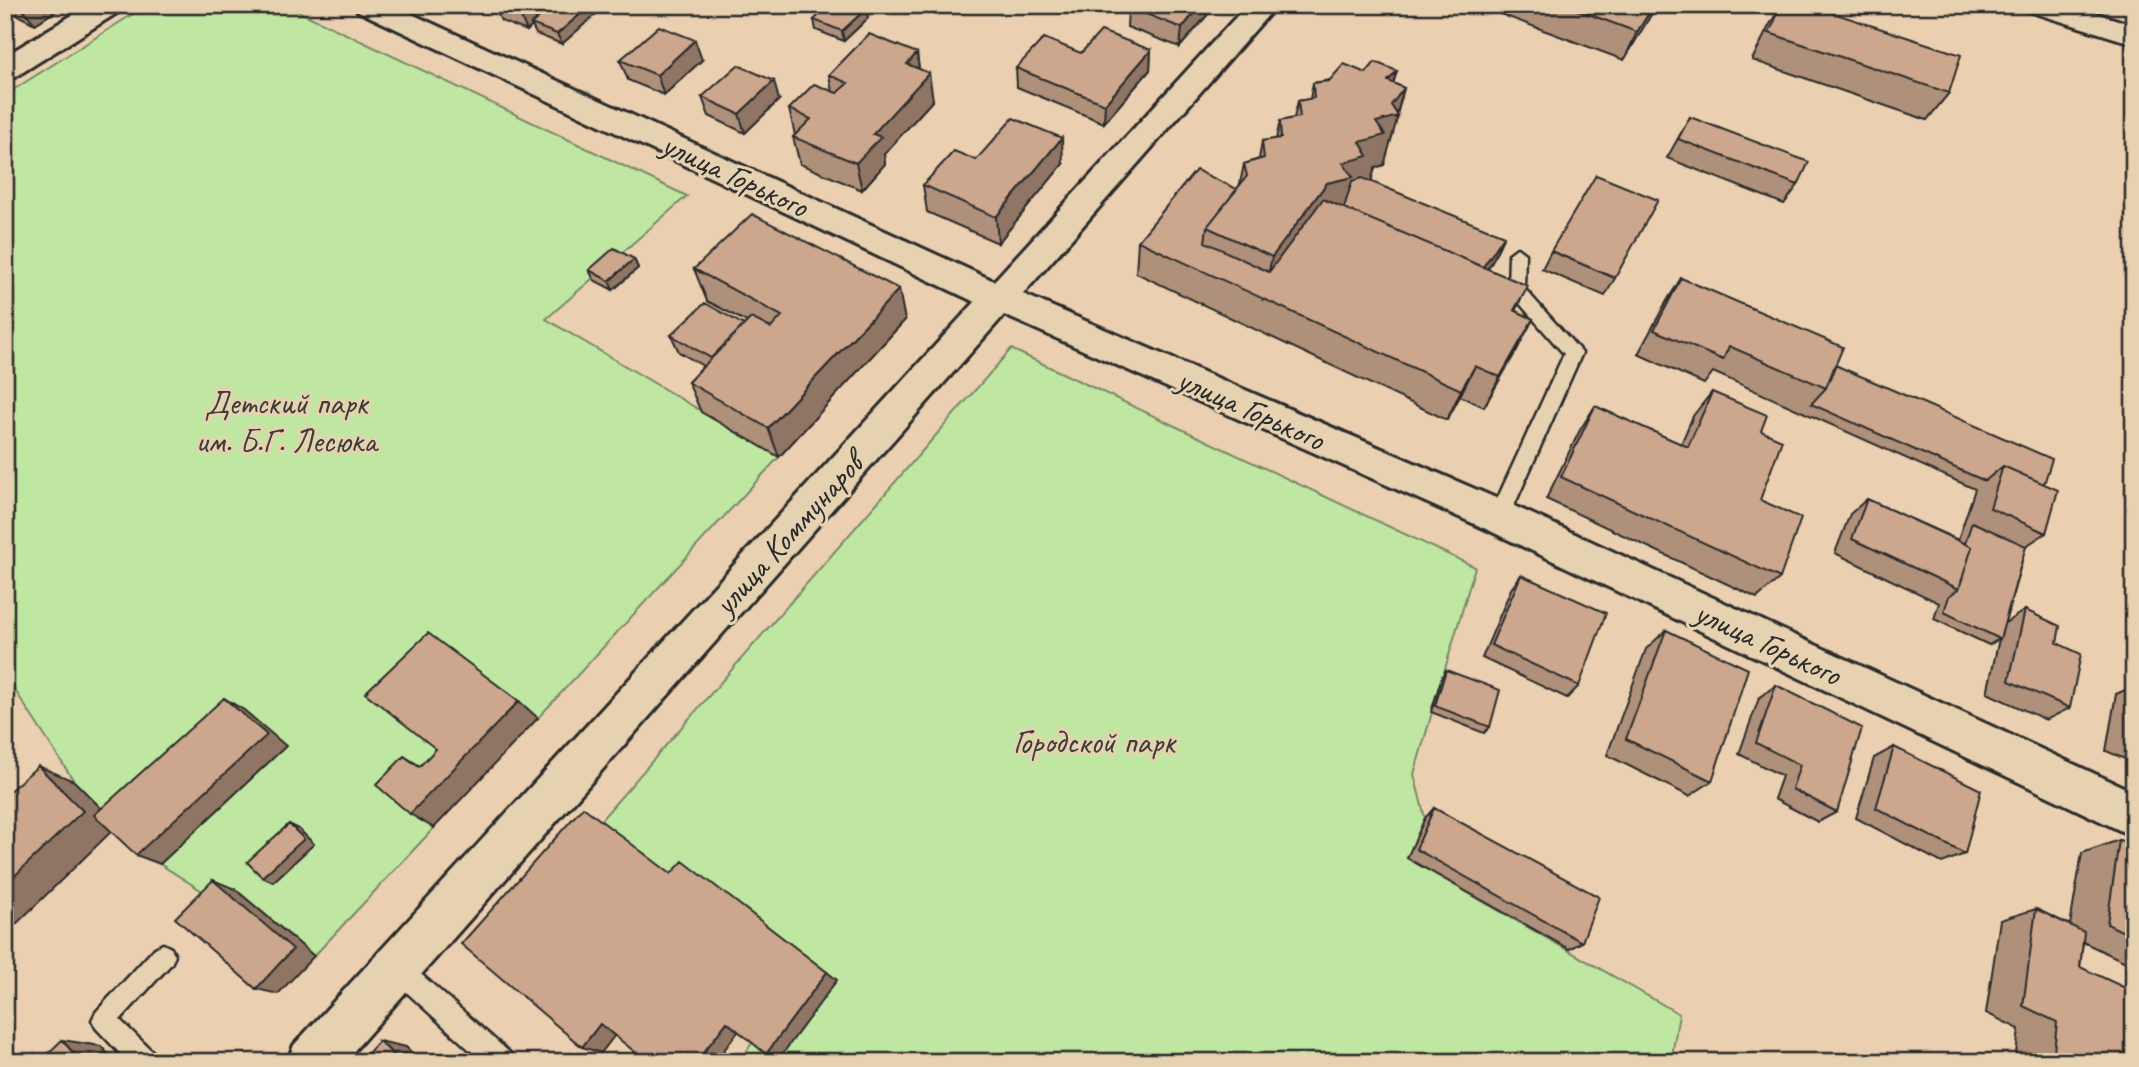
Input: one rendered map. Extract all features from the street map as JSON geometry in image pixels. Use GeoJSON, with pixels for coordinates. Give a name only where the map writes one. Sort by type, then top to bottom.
{"type":"FeatureCollection","features":[{"type":"Feature","properties":{"kind":"street"},"geometry":{"type":"LineString","coordinates":[[5,70],[110,5]]}},
{"type":"Feature","properties":{"kind":"street","name":"улица Горького"},"geometry":{"type":"LineString","coordinates":[[368,5],[1001,299],[1499,517],[2134,815]]}},
{"type":"Feature","properties":{"kind":"street","name":"улица Коммунаров"},"geometry":{"type":"LineString","coordinates":[[311,1062],[1263,5]]}},
{"type":"Feature","properties":{"kind":"street"},"geometry":{"type":"LineString","coordinates":[[2038,5],[2134,35]]}},
{"type":"Feature","properties":{"kind":"lane"},"geometry":{"type":"LineString","coordinates":[[1499,517],[1573,352],[1516,290],[1517,254]]}},
{"type":"Feature","properties":{"kind":"lane"},"geometry":{"type":"LineString","coordinates":[[145,1062],[104,1020],[163,956]]}},
{"type":"Feature","properties":{"kind":"lane"},"geometry":{"type":"LineString","coordinates":[[397,968],[501,1062]]}},
{"type":"Feature","properties":{"kind":"green space","name":"Детский парк им. Б.Г. Лесюка"},"geometry":{"type":"Polygon","coordinates":[[[147,5],[285,5],[687,196],[546,319],[779,457],[538,718],[449,652],[458,765],[401,800],[434,828],[314,956],[235,889],[221,903],[160,864],[286,746],[118,825],[74,781],[5,675],[5,95],[147,5]]]}},
{"type":"Feature","properties":{"kind":"green space","name":"Городской парк"},"geometry":{"type":"Polygon","coordinates":[[[1011,349],[1475,567],[1414,774],[1425,818],[1407,858],[1679,1014],[1671,1062],[740,1062],[753,1041],[600,821],[1011,349]]]}},
{"type":"Feature","properties":{"kind":"building"},"geometry":{"type":"Polygon","coordinates":[[[503,5],[525,5],[518,11],[503,5]]]}},
{"type":"Feature","properties":{"kind":"building"},"geometry":{"type":"Polygon","coordinates":[[[554,5],[591,5],[557,34],[531,24],[554,5]]]}},
{"type":"Feature","properties":{"kind":"building"},"geometry":{"type":"Polygon","coordinates":[[[829,5],[860,5],[867,8],[842,31],[814,20],[829,5]]]}},
{"type":"Feature","properties":{"kind":"building"},"geometry":{"type":"Polygon","coordinates":[[[1201,5],[1182,28],[1128,7],[1201,5]]]}},
{"type":"Feature","properties":{"kind":"building"},"geometry":{"type":"Polygon","coordinates":[[[1564,5],[1654,5],[1637,32],[1564,5]]]}},
{"type":"Feature","properties":{"kind":"building"},"geometry":{"type":"Polygon","coordinates":[[[1782,5],[1809,5],[1961,55],[1949,93],[1769,33],[1782,5]]]}},
{"type":"Feature","properties":{"kind":"building"},"geometry":{"type":"Polygon","coordinates":[[[659,26],[695,40],[657,75],[620,60],[659,26]]]}},
{"type":"Feature","properties":{"kind":"building"},"geometry":{"type":"Polygon","coordinates":[[[1101,31],[1151,50],[1105,104],[1016,68],[1044,38],[1081,53],[1101,31]]]}},
{"type":"Feature","properties":{"kind":"building"},"geometry":{"type":"Polygon","coordinates":[[[869,34],[917,53],[907,64],[929,73],[873,134],[881,137],[856,163],[793,137],[811,119],[789,109],[814,84],[837,93],[848,83],[829,75],[869,34]]]}},
{"type":"Feature","properties":{"kind":"building"},"geometry":{"type":"Polygon","coordinates":[[[1375,62],[1397,71],[1388,81],[1404,88],[1391,105],[1398,116],[1376,122],[1385,135],[1360,142],[1368,156],[1343,163],[1353,177],[1327,183],[1272,257],[1207,227],[1247,176],[1244,164],[1264,158],[1262,141],[1281,138],[1280,121],[1300,117],[1298,101],[1314,98],[1313,83],[1329,81],[1344,64],[1366,73],[1375,62]]]}},
{"type":"Feature","properties":{"kind":"building"},"geometry":{"type":"Polygon","coordinates":[[[738,65],[774,81],[739,114],[702,97],[738,65]]]}},
{"type":"Feature","properties":{"kind":"building"},"geometry":{"type":"Polygon","coordinates":[[[1690,117],[1809,162],[1798,185],[1678,139],[1690,117]]]}},
{"type":"Feature","properties":{"kind":"building"},"geometry":{"type":"Polygon","coordinates":[[[1013,118],[1062,138],[996,217],[923,185],[954,151],[976,160],[1013,118]]]}},
{"type":"Feature","properties":{"kind":"building"},"geometry":{"type":"Polygon","coordinates":[[[1196,170],[1237,189],[1207,227],[1205,242],[1269,272],[1323,199],[1528,286],[1514,310],[1533,319],[1500,377],[1475,366],[1461,390],[1138,241],[1196,170]]]}},
{"type":"Feature","properties":{"kind":"building"},"geometry":{"type":"Polygon","coordinates":[[[1596,175],[1658,200],[1615,278],[1551,251],[1596,175]]]}},
{"type":"Feature","properties":{"kind":"building"},"geometry":{"type":"Polygon","coordinates":[[[1362,178],[1504,236],[1483,267],[1344,208],[1352,181],[1362,178]]]}},
{"type":"Feature","properties":{"kind":"building"},"geometry":{"type":"Polygon","coordinates":[[[752,214],[899,289],[768,428],[688,382],[751,318],[771,328],[782,316],[694,269],[752,214]]]}},
{"type":"Feature","properties":{"kind":"building"},"geometry":{"type":"Polygon","coordinates":[[[614,248],[634,259],[609,281],[589,270],[614,248]]]}},
{"type":"Feature","properties":{"kind":"building"},"geometry":{"type":"Polygon","coordinates":[[[1681,278],[1843,347],[1826,388],[1729,346],[1723,360],[1654,330],[1681,278]]]}},
{"type":"Feature","properties":{"kind":"building"},"geometry":{"type":"Polygon","coordinates":[[[705,303],[744,325],[711,358],[671,335],[705,303]]]}},
{"type":"Feature","properties":{"kind":"building"},"geometry":{"type":"Polygon","coordinates":[[[1835,365],[2052,459],[2044,484],[2003,466],[1985,481],[1811,404],[1826,388],[1835,365]]]}},
{"type":"Feature","properties":{"kind":"building"},"geometry":{"type":"Polygon","coordinates":[[[1712,392],[1767,415],[1761,431],[1782,440],[1760,500],[1801,518],[1780,578],[1561,477],[1595,406],[1688,447],[1712,392]]]}},
{"type":"Feature","properties":{"kind":"building"},"geometry":{"type":"Polygon","coordinates":[[[2003,466],[2058,490],[2046,533],[1990,508],[2003,466]]]}},
{"type":"Feature","properties":{"kind":"building"},"geometry":{"type":"Polygon","coordinates":[[[1867,499],[1972,547],[1959,589],[1852,539],[1867,499]]]}},
{"type":"Feature","properties":{"kind":"building"},"geometry":{"type":"Polygon","coordinates":[[[1972,522],[2026,546],[2000,639],[1944,612],[1949,596],[1959,589],[1972,547],[1965,544],[1972,522]]]}},
{"type":"Feature","properties":{"kind":"building"},"geometry":{"type":"Polygon","coordinates":[[[1521,575],[1606,613],[1579,686],[1491,645],[1521,575]]]}},
{"type":"Feature","properties":{"kind":"building"},"geometry":{"type":"Polygon","coordinates":[[[2025,610],[2060,626],[2057,643],[2081,654],[2070,708],[2009,681],[2025,610]]]}},
{"type":"Feature","properties":{"kind":"building"},"geometry":{"type":"Polygon","coordinates":[[[1666,630],[1748,669],[1712,781],[1626,739],[1666,630]]]}},
{"type":"Feature","properties":{"kind":"building"},"geometry":{"type":"Polygon","coordinates":[[[428,633],[519,701],[410,814],[376,785],[404,756],[419,767],[436,749],[365,693],[428,633]]]}},
{"type":"Feature","properties":{"kind":"building"},"geometry":{"type":"Polygon","coordinates":[[[1446,670],[1500,690],[1490,727],[1435,706],[1446,670]]]}},
{"type":"Feature","properties":{"kind":"building"},"geometry":{"type":"Polygon","coordinates":[[[1776,685],[1862,728],[1837,812],[1792,789],[1800,765],[1756,743],[1776,685]]]}},
{"type":"Feature","properties":{"kind":"building"},"geometry":{"type":"Polygon","coordinates":[[[224,698],[267,735],[136,855],[94,815],[224,698]]]}},
{"type":"Feature","properties":{"kind":"building"},"geometry":{"type":"Polygon","coordinates":[[[1894,747],[1981,790],[1965,854],[1876,808],[1894,747]]]}},
{"type":"Feature","properties":{"kind":"building"},"geometry":{"type":"Polygon","coordinates":[[[38,766],[83,811],[5,885],[5,795],[38,766]]]}},
{"type":"Feature","properties":{"kind":"building"},"geometry":{"type":"Polygon","coordinates":[[[583,807],[671,874],[683,861],[827,972],[766,1054],[727,1022],[696,1062],[628,1062],[635,1052],[600,1024],[582,1047],[461,944],[583,807]]]}},
{"type":"Feature","properties":{"kind":"building"},"geometry":{"type":"Polygon","coordinates":[[[1434,808],[1599,897],[1582,942],[1416,849],[1434,808]]]}},
{"type":"Feature","properties":{"kind":"building"},"geometry":{"type":"Polygon","coordinates":[[[289,824],[304,839],[262,877],[247,862],[289,824]]]}},
{"type":"Feature","properties":{"kind":"building"},"geometry":{"type":"Polygon","coordinates":[[[2119,840],[2134,846],[2134,937],[2107,924],[2119,840]]]}},
{"type":"Feature","properties":{"kind":"building"},"geometry":{"type":"Polygon","coordinates":[[[213,880],[293,949],[256,989],[175,918],[213,880]]]}},
{"type":"Feature","properties":{"kind":"building"},"geometry":{"type":"Polygon","coordinates":[[[2036,909],[2084,932],[2080,967],[2134,992],[2134,1062],[2108,1062],[2100,1058],[2100,1062],[2053,1062],[2057,1022],[2023,1006],[2036,909]]]}},
{"type":"Feature","properties":{"kind":"building"},"geometry":{"type":"Polygon","coordinates":[[[62,1040],[81,1062],[39,1062],[62,1040]]]}},
{"type":"Feature","properties":{"kind":"building"},"geometry":{"type":"Polygon","coordinates":[[[379,1041],[401,1062],[360,1062],[379,1041]]]}}]}
